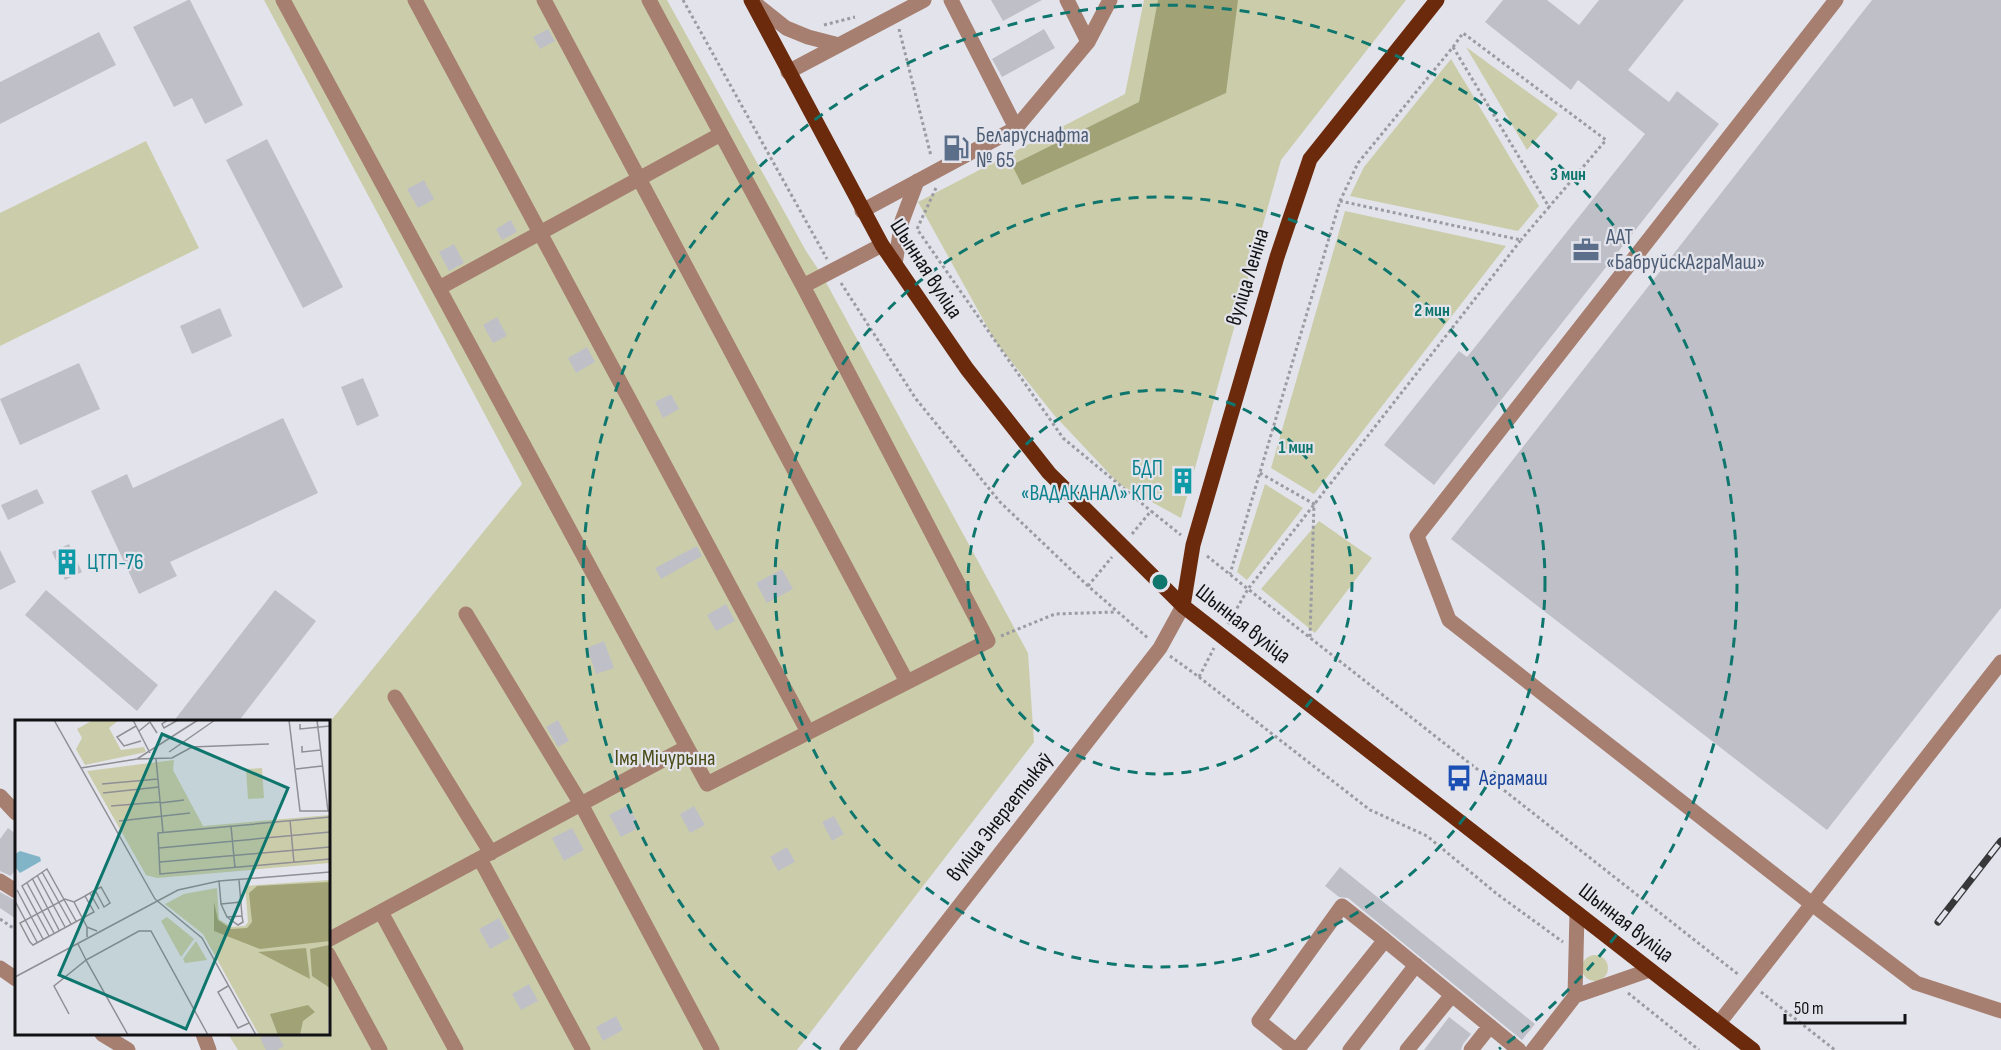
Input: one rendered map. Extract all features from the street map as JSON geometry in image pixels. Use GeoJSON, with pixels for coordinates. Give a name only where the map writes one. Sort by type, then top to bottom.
{"type":"FeatureCollection","features":[{"type":"Feature","properties":{"kind":"main road","name":"вуліца Леніна"},"geometry":{"type":"LineString","coordinates":[[1182,606],[1193,545],[1277,257],[1310,159],[1437,0]]}},
{"type":"Feature","properties":{"kind":"main road","name":"Шынная вуліца"},"geometry":{"type":"LineString","coordinates":[[751,1],[882,245],[980,387],[1049,473],[1182,606],[1753,1050]]}},
{"type":"Feature","properties":{"kind":"street"},"geometry":{"type":"LineString","coordinates":[[282,0],[707,784],[988,641],[803,286],[649,0]]}},
{"type":"Feature","properties":{"kind":"street"},"geometry":{"type":"LineString","coordinates":[[415,0],[808,732]]}},
{"type":"Feature","properties":{"kind":"street"},"geometry":{"type":"LineString","coordinates":[[544,0],[907,682]]}},
{"type":"Feature","properties":{"kind":"street"},"geometry":{"type":"LineString","coordinates":[[788,72],[924,0]]}},
{"type":"Feature","properties":{"kind":"street"},"geometry":{"type":"LineString","coordinates":[[951,0],[1017,128]]}},
{"type":"Feature","properties":{"kind":"street"},"geometry":{"type":"LineString","coordinates":[[1067,0],[1088,42]]}},
{"type":"Feature","properties":{"kind":"street"},"geometry":{"type":"LineString","coordinates":[[862,211],[1017,128],[1088,42],[1110,0]]}},
{"type":"Feature","properties":{"kind":"street"},"geometry":{"type":"LineString","coordinates":[[1836,0],[1417,536],[1449,620],[1812,904],[1916,982],[2001,1011]]}},
{"type":"Feature","properties":{"kind":"street"},"geometry":{"type":"LineString","coordinates":[[751,1],[786,28],[808,37],[839,45]]}},
{"type":"Feature","properties":{"kind":"street"},"geometry":{"type":"LineString","coordinates":[[438,288],[721,134]]}},
{"type":"Feature","properties":{"kind":"street"},"geometry":{"type":"LineString","coordinates":[[895,264],[902,221],[917,181]]}},
{"type":"Feature","properties":{"kind":"street"},"geometry":{"type":"LineString","coordinates":[[803,286],[882,245]]}},
{"type":"Feature","properties":{"kind":"street","name":"вуліца Энергетыкаў"},"geometry":{"type":"LineString","coordinates":[[847,1050],[1160,648],[1182,606]]}},
{"type":"Feature","properties":{"kind":"street"},"geometry":{"type":"LineString","coordinates":[[466,614],[581,804],[712,1050]]}},
{"type":"Feature","properties":{"kind":"street"},"geometry":{"type":"LineString","coordinates":[[1719,1023],[2001,662]]}},
{"type":"Feature","properties":{"kind":"street"},"geometry":{"type":"LineString","coordinates":[[395,697],[485,856],[583,1050]]}},
{"type":"Feature","properties":{"kind":"street"},"geometry":{"type":"LineString","coordinates":[[330,939],[687,747]]}},
{"type":"Feature","properties":{"kind":"street"},"geometry":{"type":"LineString","coordinates":[[0,796],[15,812]]}},
{"type":"Feature","properties":{"kind":"street"},"geometry":{"type":"LineString","coordinates":[[1385,940],[1296,1050],[1259,1021],[1342,906],[1385,940],[1491,1026],[1519,1050]]}},
{"type":"Feature","properties":{"kind":"street"},"geometry":{"type":"LineString","coordinates":[[381,912],[456,1050]]}},
{"type":"Feature","properties":{"kind":"street"},"geometry":{"type":"LineString","coordinates":[[1575,996],[1577,913]]}},
{"type":"Feature","properties":{"kind":"street"},"geometry":{"type":"LineString","coordinates":[[330,958],[380,1050]]}},
{"type":"Feature","properties":{"kind":"street"},"geometry":{"type":"LineString","coordinates":[[1350,1050],[1416,965]]}},
{"type":"Feature","properties":{"kind":"street"},"geometry":{"type":"LineString","coordinates":[[0,968],[15,978]]}},
{"type":"Feature","properties":{"kind":"street"},"geometry":{"type":"LineString","coordinates":[[1533,1050],[1575,996],[1650,970]]}},
{"type":"Feature","properties":{"kind":"street"},"geometry":{"type":"LineString","coordinates":[[1407,1050],[1452,995]]}},
{"type":"Feature","properties":{"kind":"street"},"geometry":{"type":"LineString","coordinates":[[1471,1050],[1491,1026]]}},
{"type":"Feature","properties":{"kind":"street"},"geometry":{"type":"LineString","coordinates":[[104,1035],[128,1050]]}},
{"type":"Feature","properties":{"kind":"street"},"geometry":{"type":"LineString","coordinates":[[203,1035],[209,1050]]}},
{"type":"Feature","properties":{"kind":"path"},"geometry":{"type":"LineString","coordinates":[[683,0],[731,91],[833,271],[916,399],[1000,501],[1088,586],[1160,648],[1370,810],[1427,836],[1497,894],[1576,951]]}},
{"type":"Feature","properties":{"kind":"path"},"geometry":{"type":"LineString","coordinates":[[817,27],[860,15]]}},
{"type":"Feature","properties":{"kind":"path"},"geometry":{"type":"LineString","coordinates":[[895,15],[939,183],[917,229],[1063,438],[1248,589],[1835,1050]]}},
{"type":"Feature","properties":{"kind":"path"},"geometry":{"type":"LineString","coordinates":[[1199,677],[1248,589],[1521,240],[1606,140],[1463,33],[1358,163],[1340,201],[1230,574]]}},
{"type":"Feature","properties":{"kind":"path"},"geometry":{"type":"LineString","coordinates":[[1453,47],[1549,207]]}},
{"type":"Feature","properties":{"kind":"path"},"geometry":{"type":"LineString","coordinates":[[1340,201],[1521,240]]}},
{"type":"Feature","properties":{"kind":"path"},"geometry":{"type":"LineString","coordinates":[[1260,473],[1314,504]]}},
{"type":"Feature","properties":{"kind":"path"},"geometry":{"type":"LineString","coordinates":[[1310,637],[1314,504]]}},
{"type":"Feature","properties":{"kind":"path"},"geometry":{"type":"LineString","coordinates":[[1088,586],[1151,511]]}},
{"type":"Feature","properties":{"kind":"path"},"geometry":{"type":"LineString","coordinates":[[988,641],[1055,614],[1117,612]]}},
{"type":"Feature","properties":{"kind":"path"},"geometry":{"type":"LineString","coordinates":[[0,919],[15,929]]}},
{"type":"Feature","properties":{"kind":"path"},"geometry":{"type":"LineString","coordinates":[[1615,982],[1699,1050]]}},
{"type":"Feature","properties":{"kind":"green space","name":"Імя Мічурына"},"geometry":{"type":"Polygon","coordinates":[[[264,0],[667,0],[806,251],[822,275],[1028,653],[1034,742],[797,1050],[238,1050],[229,1035],[330,1035],[330,722],[522,484],[264,0]]]}},
{"type":"Feature","properties":{"kind":"green space"},"geometry":{"type":"Polygon","coordinates":[[[1144,0],[1406,0],[1281,160],[1181,518],[1119,484],[1054,415],[995,341],[918,202],[1125,94],[1144,0]]]}},
{"type":"Feature","properties":{"kind":"green space"},"geometry":{"type":"Polygon","coordinates":[[[1158,0],[1238,0],[1226,93],[1022,185],[1012,165],[1139,102],[1158,0]]]}},
{"type":"Feature","properties":{"kind":"green space"},"geometry":{"type":"Polygon","coordinates":[[[1466,47],[1558,114],[1527,150],[1466,47]]]}},
{"type":"Feature","properties":{"kind":"green space"},"geometry":{"type":"Polygon","coordinates":[[[1451,59],[1539,206],[1518,231],[1350,196],[1364,167],[1451,59]]]}},
{"type":"Feature","properties":{"kind":"green space"},"geometry":{"type":"Polygon","coordinates":[[[146,141],[199,248],[0,346],[0,213],[146,141]]]}},
{"type":"Feature","properties":{"kind":"green space"},"geometry":{"type":"Polygon","coordinates":[[[1345,211],[1506,246],[1314,494],[1271,468],[1345,211]]]}},
{"type":"Feature","properties":{"kind":"green space"},"geometry":{"type":"Polygon","coordinates":[[[1265,484],[1303,508],[1247,580],[1237,572],[1265,484]]]}},
{"type":"Feature","properties":{"kind":"green space"},"geometry":{"type":"Polygon","coordinates":[[[1319,521],[1372,558],[1315,633],[1261,589],[1319,521]]]}},
{"type":"Feature","properties":{"kind":"green space"},"geometry":{"type":"Polygon","coordinates":[[[1595,955],[1604,959],[1608,968],[1604,977],[1595,981],[1586,977],[1582,968],[1586,959],[1595,955]]]}},
{"type":"Feature","properties":{"kind":"building"},"geometry":{"type":"Polygon","coordinates":[[[188,0],[243,105],[205,124],[192,98],[174,107],[133,27],[188,0]]]}},
{"type":"Feature","properties":{"kind":"building"},"geometry":{"type":"Polygon","coordinates":[[[991,0],[1042,0],[1003,21],[991,0]]]}},
{"type":"Feature","properties":{"kind":"building","name":"ААТ «БабруйскАграМаш»"},"geometry":{"type":"Polygon","coordinates":[[[1503,0],[1547,0],[1579,25],[1599,0],[1684,0],[1628,70],[1669,102],[1677,91],[1719,124],[1434,485],[1384,445],[1459,351],[1467,357],[1645,134],[1578,80],[1571,90],[1485,22],[1503,0]]]}},
{"type":"Feature","properties":{"kind":"building"},"geometry":{"type":"Polygon","coordinates":[[[1872,0],[2001,0],[2001,608],[1827,830],[1451,539],[1872,0]]]}},
{"type":"Feature","properties":{"kind":"building"},"geometry":{"type":"Polygon","coordinates":[[[548,29],[555,41],[540,49],[533,37],[548,29]]]}},
{"type":"Feature","properties":{"kind":"building"},"geometry":{"type":"Polygon","coordinates":[[[1044,29],[1055,48],[1002,77],[992,59],[1044,29]]]}},
{"type":"Feature","properties":{"kind":"building"},"geometry":{"type":"Polygon","coordinates":[[[99,32],[116,65],[0,124],[0,82],[99,32]]]}},
{"type":"Feature","properties":{"kind":"building"},"geometry":{"type":"Polygon","coordinates":[[[267,139],[343,287],[303,308],[226,160],[267,139]]]}},
{"type":"Feature","properties":{"kind":"building"},"geometry":{"type":"Polygon","coordinates":[[[424,180],[434,199],[418,208],[407,189],[424,180]]]}},
{"type":"Feature","properties":{"kind":"building"},"geometry":{"type":"Polygon","coordinates":[[[511,220],[517,232],[502,240],[496,229],[511,220]]]}},
{"type":"Feature","properties":{"kind":"building"},"geometry":{"type":"Polygon","coordinates":[[[454,244],[464,263],[449,271],[439,252],[454,244]]]}},
{"type":"Feature","properties":{"kind":"building"},"geometry":{"type":"Polygon","coordinates":[[[220,308],[232,336],[192,354],[180,326],[220,308]]]}},
{"type":"Feature","properties":{"kind":"building"},"geometry":{"type":"Polygon","coordinates":[[[497,317],[507,336],[493,343],[483,325],[497,317]]]}},
{"type":"Feature","properties":{"kind":"building"},"geometry":{"type":"Polygon","coordinates":[[[587,347],[595,362],[576,373],[568,358],[587,347]]]}},
{"type":"Feature","properties":{"kind":"building"},"geometry":{"type":"Polygon","coordinates":[[[79,363],[100,409],[20,445],[0,399],[79,363]]]}},
{"type":"Feature","properties":{"kind":"building"},"geometry":{"type":"Polygon","coordinates":[[[363,378],[379,416],[357,426],[341,387],[363,378]]]}},
{"type":"Feature","properties":{"kind":"building"},"geometry":{"type":"Polygon","coordinates":[[[671,394],[679,409],[663,418],[655,402],[671,394]]]}},
{"type":"Feature","properties":{"kind":"building"},"geometry":{"type":"Polygon","coordinates":[[[283,418],[318,493],[170,562],[177,576],[139,594],[91,491],[127,474],[133,488],[283,418]]]}},
{"type":"Feature","properties":{"kind":"building"},"geometry":{"type":"Polygon","coordinates":[[[37,489],[44,503],[8,520],[1,505],[37,489]]]}},
{"type":"Feature","properties":{"kind":"building","name":"ЦТП-76"},"geometry":{"type":"Polygon","coordinates":[[[69,544],[82,572],[65,580],[52,552],[69,544]]]}},
{"type":"Feature","properties":{"kind":"building"},"geometry":{"type":"Polygon","coordinates":[[[697,546],[702,556],[661,579],[655,568],[697,546]]]}},
{"type":"Feature","properties":{"kind":"building"},"geometry":{"type":"Polygon","coordinates":[[[0,550],[16,582],[0,590],[0,550]]]}},
{"type":"Feature","properties":{"kind":"building"},"geometry":{"type":"Polygon","coordinates":[[[782,569],[793,589],[767,603],[756,583],[782,569]]]}},
{"type":"Feature","properties":{"kind":"building"},"geometry":{"type":"Polygon","coordinates":[[[46,590],[158,685],[137,711],[25,615],[46,590]]]}},
{"type":"Feature","properties":{"kind":"building"},"geometry":{"type":"Polygon","coordinates":[[[275,590],[316,621],[240,720],[175,720],[275,590]]]}},
{"type":"Feature","properties":{"kind":"building"},"geometry":{"type":"Polygon","coordinates":[[[726,604],[735,621],[716,631],[707,615],[726,604]]]}},
{"type":"Feature","properties":{"kind":"building"},"geometry":{"type":"Polygon","coordinates":[[[604,641],[614,668],[596,674],[587,648],[604,641]]]}},
{"type":"Feature","properties":{"kind":"building"},"geometry":{"type":"Polygon","coordinates":[[[558,720],[569,741],[558,747],[546,727],[558,720]]]}},
{"type":"Feature","properties":{"kind":"building"},"geometry":{"type":"Polygon","coordinates":[[[628,805],[640,827],[621,837],[609,815],[628,805]]]}},
{"type":"Feature","properties":{"kind":"building"},"geometry":{"type":"Polygon","coordinates":[[[694,806],[705,825],[690,833],[680,814],[694,806]]]}},
{"type":"Feature","properties":{"kind":"building"},"geometry":{"type":"Polygon","coordinates":[[[834,816],[844,834],[832,841],[822,822],[834,816]]]}},
{"type":"Feature","properties":{"kind":"building"},"geometry":{"type":"Polygon","coordinates":[[[8,828],[15,833],[15,870],[11,876],[0,871],[0,839],[8,828]]]}},
{"type":"Feature","properties":{"kind":"building"},"geometry":{"type":"Polygon","coordinates":[[[572,828],[584,850],[564,861],[552,838],[572,828]]]}},
{"type":"Feature","properties":{"kind":"building"},"geometry":{"type":"Polygon","coordinates":[[[787,847],[795,862],[778,871],[770,857],[787,847]]]}},
{"type":"Feature","properties":{"kind":"building"},"geometry":{"type":"Polygon","coordinates":[[[1340,867],[1535,1024],[1522,1040],[1348,898],[1339,897],[1325,886],[1340,867]]]}},
{"type":"Feature","properties":{"kind":"building"},"geometry":{"type":"Polygon","coordinates":[[[0,892],[15,900],[15,918],[0,908],[0,892]]]}},
{"type":"Feature","properties":{"kind":"building"},"geometry":{"type":"Polygon","coordinates":[[[499,918],[510,938],[490,949],[479,929],[499,918]]]}},
{"type":"Feature","properties":{"kind":"building"},"geometry":{"type":"Polygon","coordinates":[[[529,984],[538,1001],[521,1010],[512,994],[529,984]]]}},
{"type":"Feature","properties":{"kind":"building"},"geometry":{"type":"Polygon","coordinates":[[[616,1016],[623,1030],[603,1041],[596,1027],[616,1016]]]}},
{"type":"Feature","properties":{"kind":"building"},"geometry":{"type":"Polygon","coordinates":[[[1449,1017],[1471,1034],[1461,1050],[1424,1050],[1449,1017]]]}},
{"type":"Feature","properties":{"kind":"building"},"geometry":{"type":"Polygon","coordinates":[[[266,1035],[278,1035],[284,1046],[277,1050],[266,1050],[260,1038],[266,1035]]]}},
{"type":"Feature","properties":{"kind":"railway"},"geometry":{"type":"LineString","coordinates":[[1938,922],[2001,841]]}},
{"type":"Feature","properties":{"kind":"place","name":"Беларуснафта № 65"},"geometry":{"type":"Point","coordinates":[956,148]}},
{"type":"Feature","properties":{"kind":"place","name":"ААТ «БабруйскАграМаш»"},"geometry":{"type":"Point","coordinates":[1586,250]}},
{"type":"Feature","properties":{"kind":"place","name":"БДП «ВАДАКАНАЛ» КПС"},"geometry":{"type":"Point","coordinates":[1183,481]}},
{"type":"Feature","properties":{"kind":"place","name":"ЦТП-76"},"geometry":{"type":"Point","coordinates":[67,562]}},
{"type":"Feature","properties":{"kind":"place","name":"Аграмаш"},"geometry":{"type":"Point","coordinates":[1459,778]}}]}
